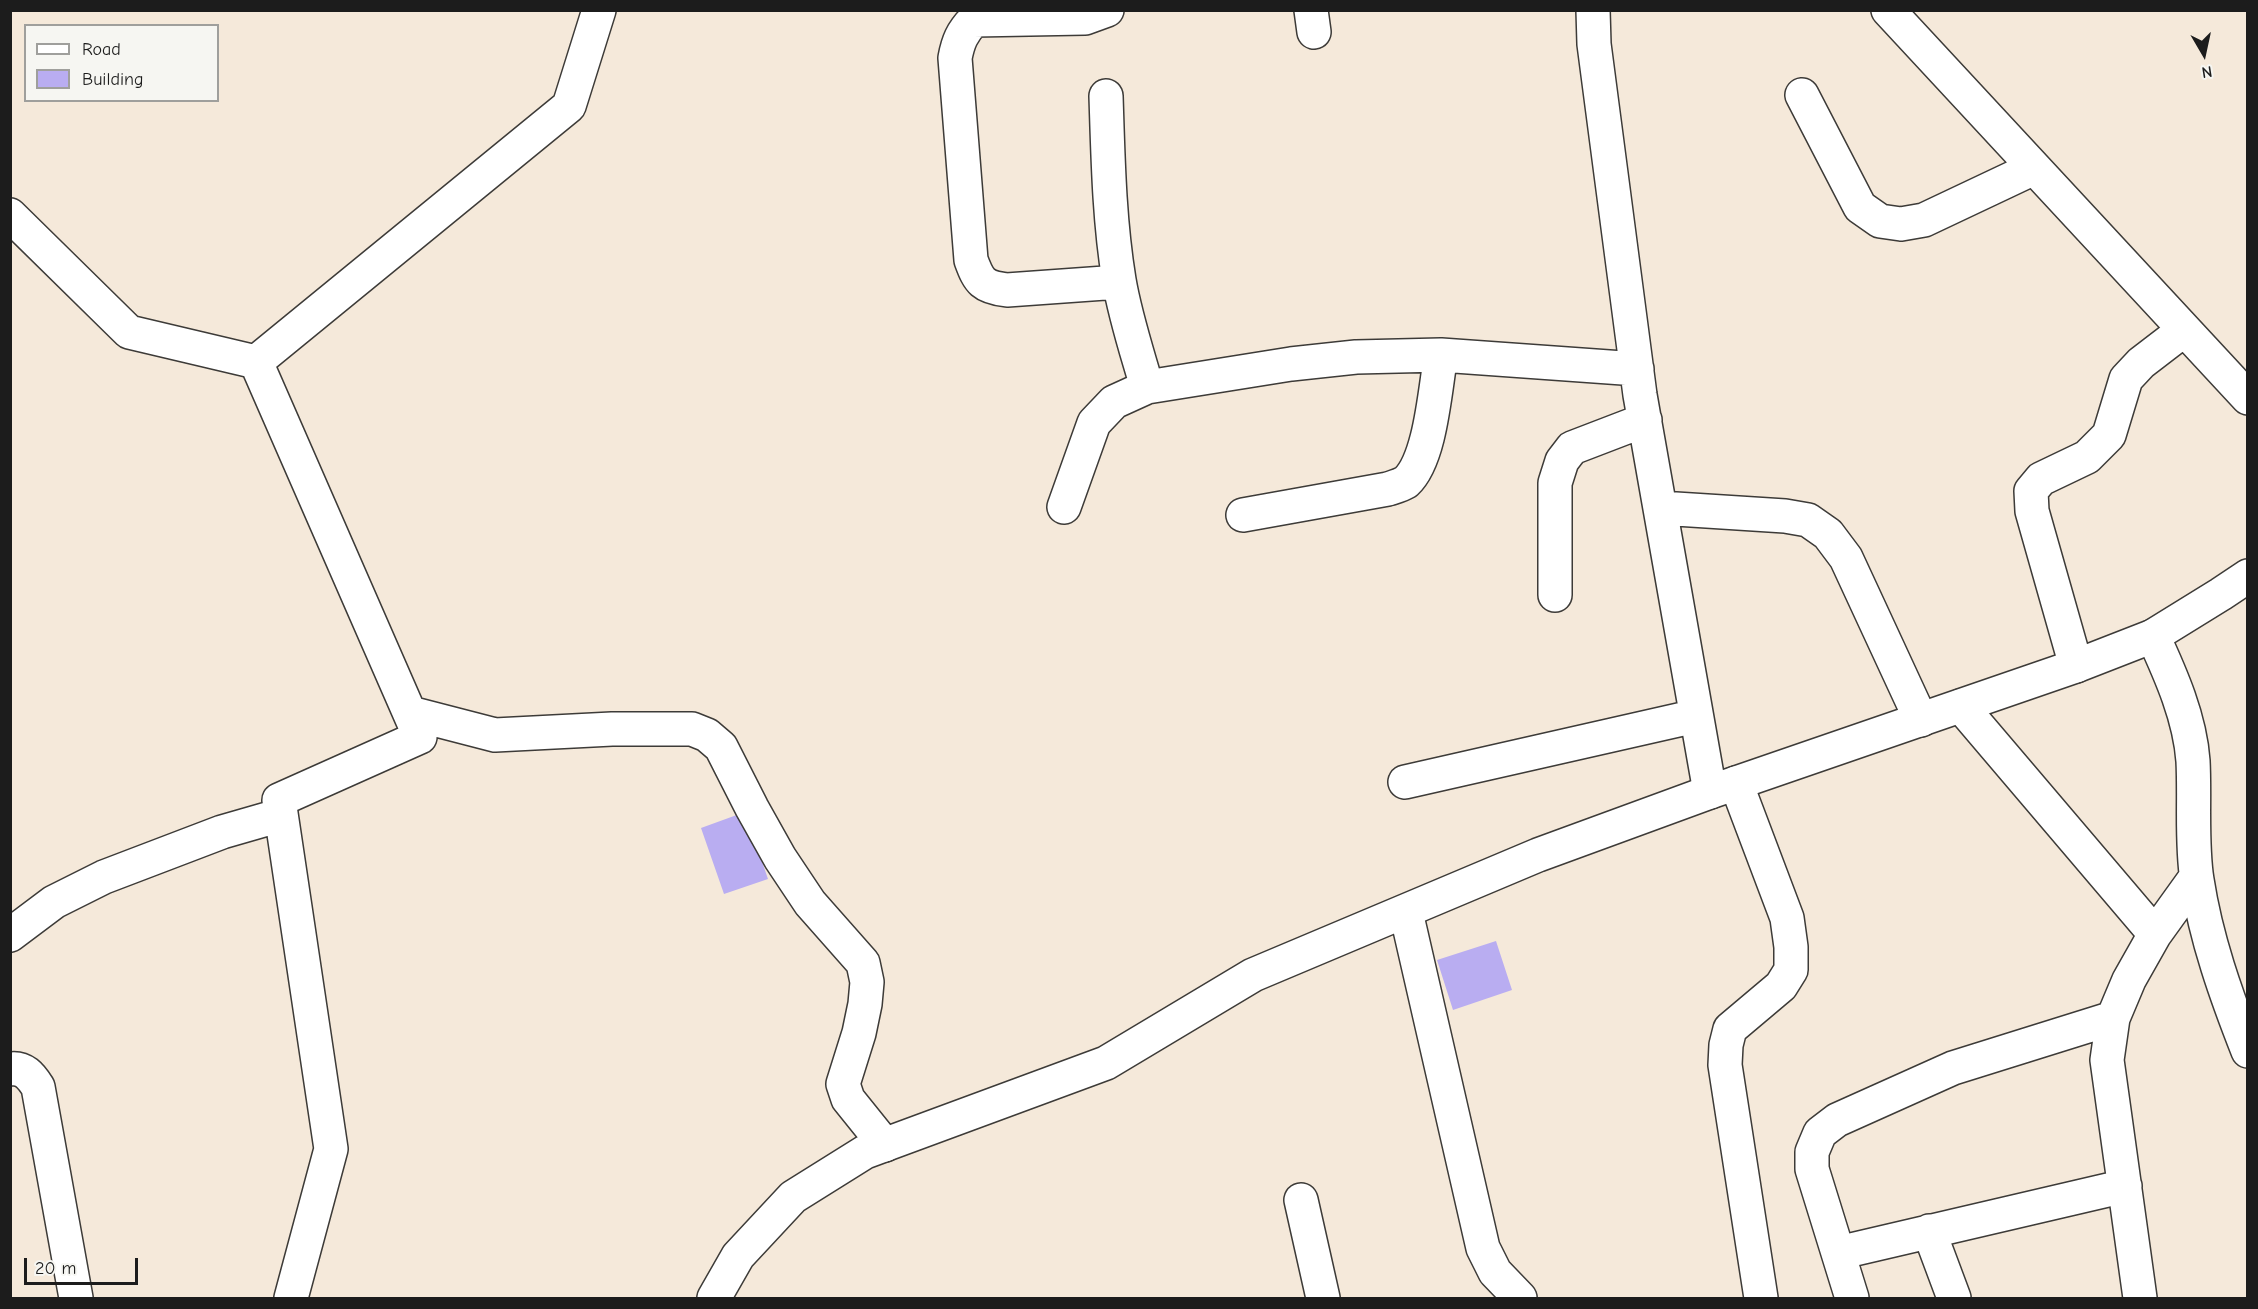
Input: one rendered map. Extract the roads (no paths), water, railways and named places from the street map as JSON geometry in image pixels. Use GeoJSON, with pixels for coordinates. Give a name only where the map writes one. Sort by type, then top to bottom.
{"type":"FeatureCollection","features":[{"type":"Feature","properties":{"kind":"street"},"geometry":{"type":"LineString","coordinates":[[256,362],[569,106],[599,10]]}},
{"type":"Feature","properties":{"kind":"street"},"geometry":{"type":"LineString","coordinates":[[1107,10],[1085,18],[974,20],[964,30],[958,41],[955,58],[971,260],[977,279],[991,288],[1007,290],[1119,282]]}},
{"type":"Feature","properties":{"kind":"street"},"geometry":{"type":"LineString","coordinates":[[1593,10],[1594,44],[1637,369],[1696,716],[1723,788],[1787,918],[1791,947],[1791,970],[1781,987],[1730,1029],[1726,1045],[1725,1065],[1761,1299]]}},
{"type":"Feature","properties":{"kind":"street"},"geometry":{"type":"LineString","coordinates":[[1888,10],[2247,399]]}},
{"type":"Feature","properties":{"kind":"street"},"geometry":{"type":"LineString","coordinates":[[1802,95],[1860,207],[1880,221],[1901,224],[1924,220],[2034,168]]}},
{"type":"Feature","properties":{"kind":"street"},"geometry":{"type":"LineString","coordinates":[[1106,96],[1110,198],[1119,282],[1147,387]]}},
{"type":"Feature","properties":{"kind":"street"},"geometry":{"type":"LineString","coordinates":[[10,215],[129,332],[256,362]]}},
{"type":"Feature","properties":{"kind":"street"},"geometry":{"type":"LineString","coordinates":[[2076,666],[2032,511],[2031,491],[2041,479],[2087,457],[2109,435],[2126,379],[2141,363],[2184,330]]}},
{"type":"Feature","properties":{"kind":"street"},"geometry":{"type":"LineString","coordinates":[[1064,507],[1094,423],[1114,402],[1147,387],[1356,357],[1441,354],[1637,369]]}},
{"type":"Feature","properties":{"kind":"street"},"geometry":{"type":"LineString","coordinates":[[1243,515],[1388,489],[1404,483],[1417,468],[1428,436],[1441,354]]}},
{"type":"Feature","properties":{"kind":"street"},"geometry":{"type":"LineString","coordinates":[[256,362],[420,737],[279,800],[331,1149],[291,1299]]}},
{"type":"Feature","properties":{"kind":"street"},"geometry":{"type":"LineString","coordinates":[[1555,595],[1555,483],[1562,460],[1572,448],[1645,420]]}},
{"type":"Feature","properties":{"kind":"street"},"geometry":{"type":"LineString","coordinates":[[1660,508],[1808,519],[1828,534],[1846,558],[1921,720]]}},
{"type":"Feature","properties":{"kind":"street"},"geometry":{"type":"LineString","coordinates":[[714,1299],[738,1257],[793,1197],[865,1152],[1106,1064],[1253,975],[1538,855],[1723,788],[2076,666],[2153,636],[2247,576]]}},
{"type":"Feature","properties":{"kind":"street"},"geometry":{"type":"LineString","coordinates":[[2153,636],[2171,676],[2187,724],[2193,759],[2196,878],[2206,926],[2239,996],[2247,1051]]}},
{"type":"Feature","properties":{"kind":"street"},"geometry":{"type":"LineString","coordinates":[[1961,706],[2155,934]]}},
{"type":"Feature","properties":{"kind":"street"},"geometry":{"type":"LineString","coordinates":[[410,713],[495,735],[612,729],[692,729],[707,735],[722,747],[780,858],[810,903],[863,963],[867,982],[865,1004],[859,1033],[843,1084],[848,1099],[885,1145]]}},
{"type":"Feature","properties":{"kind":"street"},"geometry":{"type":"LineString","coordinates":[[1405,782],[1696,716]]}},
{"type":"Feature","properties":{"kind":"street"},"geometry":{"type":"LineString","coordinates":[[10,935],[54,902],[104,876],[222,832],[281,815]]}},
{"type":"Feature","properties":{"kind":"street"},"geometry":{"type":"LineString","coordinates":[[2140,1299],[2107,1060],[2113,1018],[2128,980],[2155,934],[2196,878]]}},
{"type":"Feature","properties":{"kind":"street"},"geometry":{"type":"LineString","coordinates":[[1406,912],[1483,1248],[1495,1272],[1520,1299]]}},
{"type":"Feature","properties":{"kind":"street"},"geometry":{"type":"LineString","coordinates":[[1852,1299],[1812,1169],[1812,1152],[1820,1133],[1836,1120],[1953,1068],[2113,1018]]}},
{"type":"Feature","properties":{"kind":"street"},"geometry":{"type":"LineString","coordinates":[[10,1070],[16,1068],[29,1073],[38,1087],[76,1299]]}},
{"type":"Feature","properties":{"kind":"street"},"geometry":{"type":"LineString","coordinates":[[1838,1253],[2125,1186]]}},
{"type":"Feature","properties":{"kind":"street"},"geometry":{"type":"LineString","coordinates":[[1301,1200],[1323,1299]]}},
{"type":"Feature","properties":{"kind":"street"},"geometry":{"type":"LineString","coordinates":[[1929,1231],[1954,1299]]}}]}
